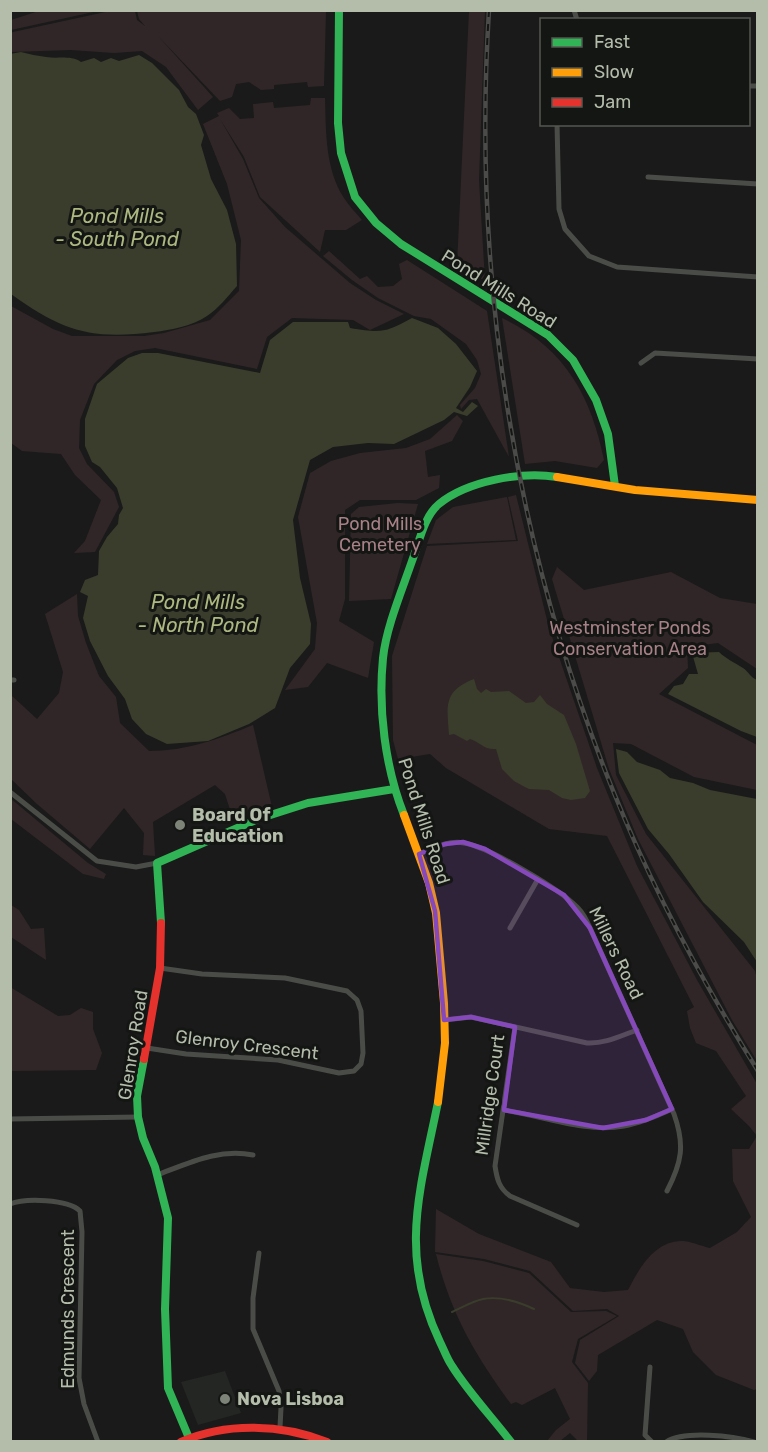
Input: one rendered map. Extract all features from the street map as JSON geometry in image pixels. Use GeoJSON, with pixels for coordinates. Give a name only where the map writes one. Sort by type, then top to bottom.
{"type":"FeatureCollection","features":[{"type":"Feature","properties":{"kind":"main road","name":"Pond Mills Road"},"geometry":{"type":"LineString","coordinates":[[339,10],[338,123],[341,153],[355,197],[376,223],[400,244],[548,335],[573,360],[596,400],[608,434],[615,486],[550,476],[519,476],[463,488],[437,505],[425,525],[411,563],[383,656],[382,709],[388,759],[394,789],[420,854],[436,913],[444,1020],[445,1042],[441,1090],[417,1205],[417,1274],[422,1298],[452,1366],[512,1442]]}},
{"type":"Feature","properties":{"kind":"main road"},"geometry":{"type":"LineString","coordinates":[[615,486],[635,490],[758,500]]}},
{"type":"Feature","properties":{"kind":"main road"},"geometry":{"type":"LineString","coordinates":[[157,863],[258,819],[298,806],[394,789]]}},
{"type":"Feature","properties":{"kind":"main road","name":"Glenroy Road"},"geometry":{"type":"LineString","coordinates":[[157,863],[161,931],[160,968],[137,1096],[138,1117],[168,1218],[165,1309],[168,1388],[185,1440]]}},
{"type":"Feature","properties":{"kind":"main road"},"geometry":{"type":"LineString","coordinates":[[185,1440],[233,1429],[280,1427],[308,1433],[327,1442]]}},
{"type":"Feature","properties":{"kind":"street"},"geometry":{"type":"LineString","coordinates":[[557,126],[559,209],[565,229],[590,256],[617,267],[758,277]]}},
{"type":"Feature","properties":{"kind":"street"},"geometry":{"type":"LineString","coordinates":[[648,177],[758,184]]}},
{"type":"Feature","properties":{"kind":"street"},"geometry":{"type":"LineString","coordinates":[[641,363],[655,353],[758,359]]}},
{"type":"Feature","properties":{"kind":"street"},"geometry":{"type":"LineString","coordinates":[[10,792],[97,861],[136,867],[157,863]]}},
{"type":"Feature","properties":{"kind":"street","name":"Millers Road"},"geometry":{"type":"LineString","coordinates":[[420,854],[445,844],[463,842],[485,849],[564,895],[580,909],[637,1030],[681,1132],[682,1151],[668,1191]]}},
{"type":"Feature","properties":{"kind":"street"},"geometry":{"type":"LineString","coordinates":[[510,928],[538,879]]}},
{"type":"Feature","properties":{"kind":"street","name":"Glenroy Crescent"},"geometry":{"type":"LineString","coordinates":[[147,1048],[186,1054],[278,1060],[339,1073],[354,1071],[361,1064],[363,1053],[361,1011],[357,1000],[347,991],[285,978],[202,974],[160,968]]}},
{"type":"Feature","properties":{"kind":"street"},"geometry":{"type":"LineString","coordinates":[[444,1020],[471,1017],[597,1044],[637,1030]]}},
{"type":"Feature","properties":{"kind":"street","name":"Millridge Court"},"geometry":{"type":"LineString","coordinates":[[515,1027],[495,1166],[499,1186],[510,1196],[577,1225]]}},
{"type":"Feature","properties":{"kind":"street"},"geometry":{"type":"LineString","coordinates":[[504,1110],[603,1128],[624,1126],[646,1120],[672,1109]]}},
{"type":"Feature","properties":{"kind":"street"},"geometry":{"type":"LineString","coordinates":[[10,1119],[138,1117]]}},
{"type":"Feature","properties":{"kind":"street"},"geometry":{"type":"LineString","coordinates":[[157,1175],[207,1156],[237,1152],[253,1155]]}},
{"type":"Feature","properties":{"kind":"street","name":"Edmunds Crescent"},"geometry":{"type":"LineString","coordinates":[[10,1204],[21,1201],[62,1202],[80,1211],[82,1232],[79,1378],[84,1404],[98,1442]]}},
{"type":"Feature","properties":{"kind":"street"},"geometry":{"type":"LineString","coordinates":[[259,1253],[253,1298],[253,1329],[279,1391],[280,1427]]}},
{"type":"Feature","properties":{"kind":"street"},"geometry":{"type":"LineString","coordinates":[[650,1367],[645,1435],[652,1442]]}},
{"type":"Feature","properties":{"kind":"street"},"geometry":{"type":"LineString","coordinates":[[666,1442],[684,1436],[742,1438],[754,1442]]}},
{"type":"Feature","properties":{"kind":"highlighted area"},"geometry":{"type":"Polygon","coordinates":[[[463,842],[485,849],[564,895],[590,928],[672,1109],[646,1120],[603,1128],[504,1110],[515,1027],[471,1017],[444,1020],[435,911],[419,854],[445,844],[463,842]]]}},
{"type":"Feature","properties":{"kind":"shaded area"},"geometry":{"type":"Polygon","coordinates":[[[225,1371],[241,1413],[198,1425],[181,1382],[225,1371]]]}},
{"type":"Feature","properties":{"kind":"green space"},"geometry":{"type":"Polygon","coordinates":[[[42,10],[98,11],[11,30],[11,20],[42,10]]]}},
{"type":"Feature","properties":{"kind":"green space"},"geometry":{"type":"Polygon","coordinates":[[[110,11],[135,11],[137,20],[145,26],[139,19],[137,11],[326,11],[324,86],[308,87],[307,82],[274,85],[274,89],[261,90],[249,82],[236,84],[232,97],[220,101],[158,36],[213,97],[198,110],[166,67],[142,51],[11,52],[11,33],[13,32],[110,11]]]}},
{"type":"Feature","properties":{"kind":"green space"},"geometry":{"type":"Polygon","coordinates":[[[469,11],[485,11],[479,180],[485,281],[457,265],[469,11]]]}},
{"type":"Feature","properties":{"kind":"green space"},"geometry":{"type":"Polygon","coordinates":[[[311,98],[325,98],[328,150],[333,175],[344,198],[362,220],[346,230],[325,230],[320,252],[260,197],[244,157],[220,119],[243,159],[259,198],[285,227],[350,283],[404,314],[370,330],[353,320],[292,318],[267,337],[257,369],[155,348],[135,351],[117,360],[94,384],[80,420],[79,448],[87,464],[114,492],[119,507],[95,552],[74,553],[85,541],[101,500],[75,475],[61,454],[22,451],[11,443],[11,306],[53,329],[72,336],[144,336],[210,320],[239,291],[241,240],[227,184],[203,124],[219,116],[217,113],[229,108],[240,119],[254,118],[253,104],[273,102],[274,108],[310,105],[311,98]]]}},
{"type":"Feature","properties":{"kind":"green space"},"geometry":{"type":"Polygon","coordinates":[[[329,251],[360,279],[367,276],[378,287],[393,286],[402,279],[399,264],[407,260],[487,311],[509,457],[477,399],[469,400],[461,409],[460,405],[475,388],[481,374],[477,360],[466,344],[431,319],[414,316],[378,298],[323,256],[329,251]]]}},
{"type":"Feature","properties":{"kind":"green space"},"geometry":{"type":"Polygon","coordinates":[[[502,318],[542,343],[571,376],[591,414],[598,436],[604,460],[597,468],[555,461],[525,464],[502,318]]]}},
{"type":"Feature","properties":{"kind":"green space"},"geometry":{"type":"Polygon","coordinates":[[[457,415],[463,421],[452,441],[425,451],[428,477],[440,475],[439,488],[416,500],[360,500],[345,510],[345,599],[339,621],[374,642],[368,678],[327,663],[308,687],[285,690],[315,649],[317,623],[298,517],[310,473],[331,461],[360,453],[406,448],[430,439],[457,415]]]}},
{"type":"Feature","properties":{"kind":"green space"},"geometry":{"type":"Polygon","coordinates":[[[516,495],[549,628],[597,768],[637,866],[697,980],[757,1084],[757,1136],[731,1109],[746,1096],[716,1051],[696,1043],[687,1011],[694,1007],[607,836],[549,829],[446,768],[430,754],[398,759],[393,740],[392,656],[427,546],[518,541],[508,497],[516,495]]]}},
{"type":"Feature","properties":{"kind":"green space","name":"Pond Mills Cemetery"},"geometry":{"type":"Polygon","coordinates":[[[507,497],[516,540],[427,544],[436,520],[453,507],[507,497]]]}},
{"type":"Feature","properties":{"kind":"green space","name":"Pond Mills Cemetery"},"geometry":{"type":"Polygon","coordinates":[[[398,503],[418,504],[391,599],[349,601],[351,514],[359,507],[398,503]]]}},
{"type":"Feature","properties":{"kind":"green space","name":"Westminster Ponds Conservation Area"},"geometry":{"type":"Polygon","coordinates":[[[557,567],[584,590],[671,572],[720,598],[757,604],[757,669],[718,643],[687,647],[688,668],[659,694],[757,745],[757,790],[694,777],[631,744],[613,743],[616,775],[646,834],[755,971],[758,983],[757,1061],[732,1020],[638,839],[609,769],[552,579],[557,567]]]}},
{"type":"Feature","properties":{"kind":"green space"},"geometry":{"type":"Polygon","coordinates":[[[77,594],[78,616],[86,643],[99,676],[116,697],[120,723],[149,751],[176,749],[202,743],[253,725],[272,807],[234,822],[225,794],[215,785],[153,822],[155,856],[143,855],[144,833],[124,808],[90,849],[11,779],[11,695],[37,719],[59,693],[63,672],[45,614],[77,594]]]}},
{"type":"Feature","properties":{"kind":"green space"},"geometry":{"type":"Polygon","coordinates":[[[10,798],[88,863],[106,874],[104,879],[83,874],[11,819],[10,798]]]}},
{"type":"Feature","properties":{"kind":"green space"},"geometry":{"type":"Polygon","coordinates":[[[11,905],[19,910],[31,929],[44,928],[46,960],[11,937],[11,905]]]}},
{"type":"Feature","properties":{"kind":"green space"},"geometry":{"type":"Polygon","coordinates":[[[10,987],[58,1016],[70,1015],[81,1008],[93,1012],[93,1029],[102,1053],[96,1070],[11,1071],[10,987]]]}},
{"type":"Feature","properties":{"kind":"green space"},"geometry":{"type":"Polygon","coordinates":[[[757,1136],[757,1389],[754,1390],[716,1375],[693,1352],[683,1329],[657,1320],[598,1355],[597,1371],[589,1381],[575,1363],[580,1340],[619,1316],[607,1309],[573,1311],[530,1271],[484,1259],[435,1252],[436,1209],[479,1234],[551,1262],[570,1288],[604,1292],[628,1290],[637,1273],[663,1246],[682,1241],[710,1248],[737,1232],[751,1217],[733,1181],[732,1149],[749,1149],[757,1136]]]}},
{"type":"Feature","properties":{"kind":"green space"},"geometry":{"type":"Polygon","coordinates":[[[436,1254],[483,1261],[529,1273],[571,1312],[606,1311],[617,1316],[578,1339],[572,1362],[588,1383],[587,1441],[578,1441],[570,1433],[560,1441],[547,1441],[570,1419],[555,1388],[522,1405],[516,1402],[511,1404],[475,1351],[457,1315],[436,1254]]]}},
{"type":"Feature","properties":{"kind":"water","name":"Pond Mills - South Pond"},"geometry":{"type":"Polygon","coordinates":[[[21,52],[81,62],[94,58],[101,62],[111,58],[119,61],[139,55],[152,63],[179,90],[188,107],[196,114],[204,135],[201,145],[211,179],[227,210],[236,244],[237,286],[211,313],[181,327],[112,335],[78,330],[62,324],[29,307],[11,294],[10,54],[21,52]]]}},
{"type":"Feature","properties":{"kind":"water","name":"Pond Mills - North Pond"},"geometry":{"type":"Polygon","coordinates":[[[412,318],[438,328],[456,344],[477,371],[470,387],[456,408],[463,412],[472,402],[478,406],[467,416],[454,412],[444,420],[394,444],[368,443],[333,447],[310,460],[293,520],[300,578],[311,624],[310,644],[290,668],[275,708],[249,724],[208,741],[167,744],[146,734],[132,719],[125,699],[108,676],[90,641],[83,618],[88,596],[80,592],[85,580],[98,575],[99,551],[118,524],[123,508],[117,488],[100,467],[92,462],[85,446],[85,419],[97,384],[128,358],[142,353],[158,353],[260,373],[270,340],[293,322],[348,322],[350,328],[376,331],[395,327],[412,318]]]}},
{"type":"Feature","properties":{"kind":"water"},"geometry":{"type":"Polygon","coordinates":[[[719,652],[757,680],[757,737],[668,694],[674,686],[683,684],[689,674],[698,674],[692,653],[719,652]]]}},
{"type":"Feature","properties":{"kind":"water"},"geometry":{"type":"Polygon","coordinates":[[[474,679],[481,693],[486,689],[491,692],[509,691],[526,703],[534,702],[540,695],[547,704],[564,715],[576,744],[590,791],[585,798],[571,800],[562,798],[549,790],[529,789],[514,781],[502,769],[496,749],[488,748],[470,739],[467,741],[454,734],[449,735],[448,708],[452,694],[474,679]]]}},
{"type":"Feature","properties":{"kind":"water"},"geometry":{"type":"Polygon","coordinates":[[[616,749],[627,752],[637,762],[660,770],[670,778],[693,783],[710,790],[757,799],[757,962],[744,942],[703,902],[648,829],[619,773],[616,749]]]}},
{"type":"Feature","properties":{"kind":"waterway"},"geometry":{"type":"LineString","coordinates":[[452,1312],[475,1301],[489,1298],[509,1300],[534,1309]]}},
{"type":"Feature","properties":{"kind":"railway"},"geometry":{"type":"LineString","coordinates":[[489,10],[485,110],[487,210],[495,310],[508,409],[526,507],[550,604],[579,699],[614,793],[645,865],[680,935],[758,1071]]}},
{"type":"Feature","properties":{"kind":"traffic: fast"},"geometry":{"type":"LineString","coordinates":[[339,10],[338,123],[341,153],[355,197],[376,223],[401,244],[548,335],[573,360],[596,400],[608,434],[615,486]]}},
{"type":"Feature","properties":{"kind":"traffic: fast"},"geometry":{"type":"LineString","coordinates":[[404,815],[397,797],[384,738],[383,658],[391,622],[429,515],[451,496],[479,484],[528,475],[557,477]]}},
{"type":"Feature","properties":{"kind":"traffic: fast"},"geometry":{"type":"LineString","coordinates":[[161,923],[157,863],[258,819],[308,803],[394,789]]}},
{"type":"Feature","properties":{"kind":"traffic: fast"},"geometry":{"type":"LineString","coordinates":[[144,1059],[137,1096],[138,1117],[143,1138],[155,1167],[168,1218],[165,1309],[168,1388],[189,1438]]}},
{"type":"Feature","properties":{"kind":"traffic: fast"},"geometry":{"type":"LineString","coordinates":[[438,1102],[416,1222],[419,1280],[427,1310],[449,1360],[466,1386],[511,1442]]}},
{"type":"Feature","properties":{"kind":"traffic: slow"},"geometry":{"type":"LineString","coordinates":[[557,477],[635,490],[758,500]]}},
{"type":"Feature","properties":{"kind":"traffic: slow"},"geometry":{"type":"LineString","coordinates":[[404,815],[429,883],[436,913],[445,1043],[438,1102]]}},
{"type":"Feature","properties":{"kind":"traffic: jam"},"geometry":{"type":"LineString","coordinates":[[144,1059],[160,968],[161,923]]}},
{"type":"Feature","properties":{"kind":"traffic: jam"},"geometry":{"type":"LineString","coordinates":[[181,1442],[216,1431],[235,1428],[273,1429],[310,1436],[327,1442]]}},
{"type":"Feature","properties":{"kind":"place","name":"Board Of Education"},"geometry":{"type":"Point","coordinates":[180,825]}},
{"type":"Feature","properties":{"kind":"place","name":"Nova Lisboa"},"geometry":{"type":"Point","coordinates":[225,1399]}}]}
